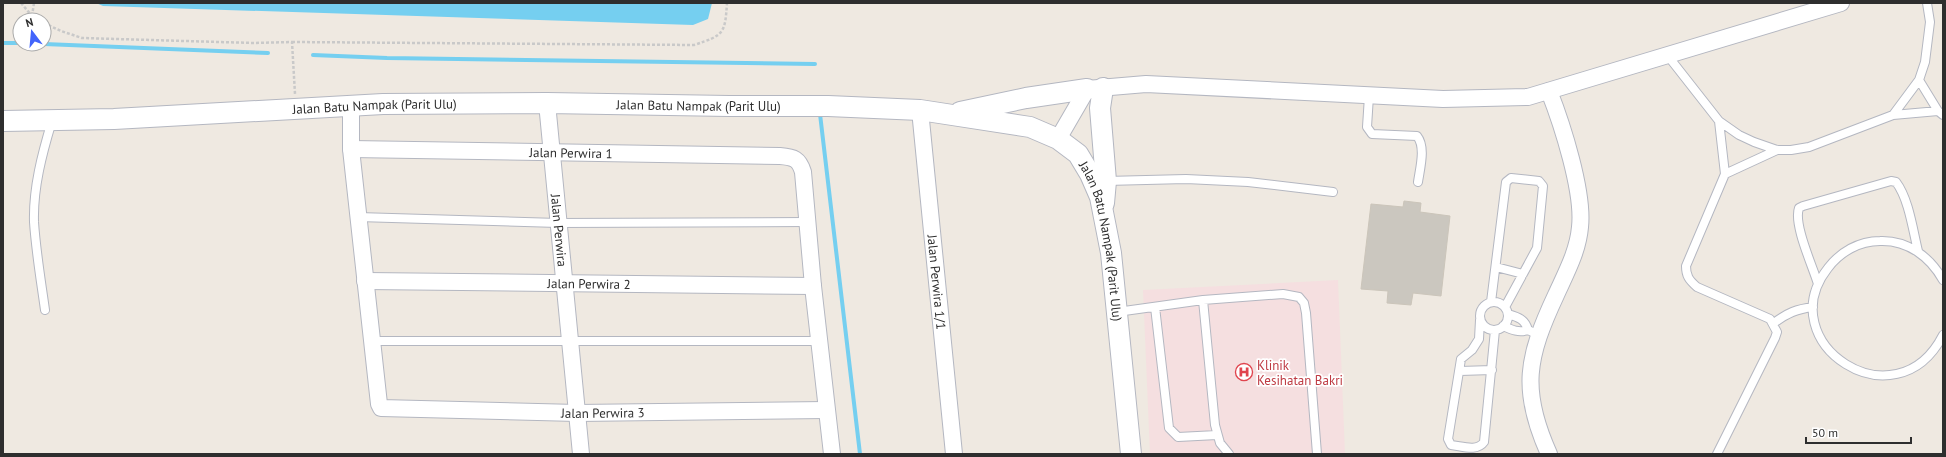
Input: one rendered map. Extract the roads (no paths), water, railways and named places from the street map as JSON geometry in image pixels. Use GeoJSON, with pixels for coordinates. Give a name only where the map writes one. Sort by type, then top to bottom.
{"type":"FeatureCollection","features":[{"type":"Feature","properties":{"kind":"street"},"geometry":{"type":"LineString","coordinates":[[951,114],[988,105],[1095,88],[1146,84],[1443,99],[1497,99],[1528,97],[1668,56],[1795,9],[1841,3]]}},
{"type":"Feature","properties":{"kind":"street"},"geometry":{"type":"LineString","coordinates":[[1058,138],[1095,88]]}},
{"type":"Feature","properties":{"kind":"street"},"geometry":{"type":"LineString","coordinates":[[1095,88],[1100,108],[1106,181],[1103,213]]}},
{"type":"Feature","properties":{"kind":"street"},"geometry":{"type":"LineString","coordinates":[[1549,91],[1559,116],[1577,186],[1580,208],[1578,243],[1567,273],[1534,333],[1530,374],[1531,402],[1537,426],[1549,454]]}},
{"type":"Feature","properties":{"kind":"street","name":"Jalan Batu Nampak (Parit Ulu)"},"geometry":{"type":"LineString","coordinates":[[3,121],[114,119],[351,105],[547,103],[828,106],[920,110],[1030,127],[1058,138],[1067,144],[1082,160],[1100,197],[1111,254],[1132,454]]}},
{"type":"Feature","properties":{"kind":"street","name":"Jalan Perwira"},"geometry":{"type":"LineString","coordinates":[[547,103],[581,454]]}},
{"type":"Feature","properties":{"kind":"street"},"geometry":{"type":"LineString","coordinates":[[351,105],[351,149],[372,341]]}},
{"type":"Feature","properties":{"kind":"street","name":"Jalan Perwira 1/1"},"geometry":{"type":"LineString","coordinates":[[920,110],[954,454]]}},
{"type":"Feature","properties":{"kind":"street","name":"Jalan Perwira 1"},"geometry":{"type":"LineString","coordinates":[[351,149],[551,154],[792,156],[800,163],[803,172],[808,222]]}},
{"type":"Feature","properties":{"kind":"street"},"geometry":{"type":"LineString","coordinates":[[808,222],[813,286],[832,454]]}},
{"type":"Feature","properties":{"kind":"street","name":"Jalan Perwira 2"},"geometry":{"type":"LineString","coordinates":[[365,281],[813,286]]}},
{"type":"Feature","properties":{"kind":"street","name":"Jalan Perwira 3"},"geometry":{"type":"LineString","coordinates":[[372,341],[379,404],[381,408],[577,413],[826,410]]}},
{"type":"Feature","properties":{"kind":"lane"},"geometry":{"type":"LineString","coordinates":[[1893,115],[1919,80],[1925,62],[1930,22],[1927,3]]}},
{"type":"Feature","properties":{"kind":"lane"},"geometry":{"type":"LineString","coordinates":[[1668,56],[1720,121],[1739,136],[1777,150],[1791,150],[1809,146],[1893,115],[1941,113]]}},
{"type":"Feature","properties":{"kind":"lane"},"geometry":{"type":"LineString","coordinates":[[1919,80],[1941,113]]}},
{"type":"Feature","properties":{"kind":"lane"},"geometry":{"type":"LineString","coordinates":[[1369,96],[1367,127],[1372,134],[1417,136],[1420,140],[1422,147],[1418,182]]}},
{"type":"Feature","properties":{"kind":"lane"},"geometry":{"type":"LineString","coordinates":[[45,310],[34,222],[36,183],[44,147],[53,120]]}},
{"type":"Feature","properties":{"kind":"lane"},"geometry":{"type":"LineString","coordinates":[[1718,454],[1775,338],[1776,332],[1774,323],[1770,320],[1697,287],[1690,281],[1686,274],[1686,266],[1725,174],[1720,121]]}},
{"type":"Feature","properties":{"kind":"lane"},"geometry":{"type":"LineString","coordinates":[[1725,174],[1777,150]]}},
{"type":"Feature","properties":{"kind":"lane"},"geometry":{"type":"LineString","coordinates":[[1480,320],[1484,326],[1495,330],[1503,326],[1507,320],[1506,310],[1523,274],[1536,253],[1543,186],[1539,181],[1511,178],[1506,182],[1491,302],[1482,309],[1480,320],[1480,339],[1472,350],[1461,359],[1448,439],[1451,445],[1476,448],[1481,446],[1484,442],[1495,330]]}},
{"type":"Feature","properties":{"kind":"lane"},"geometry":{"type":"LineString","coordinates":[[1106,181],[1186,179],[1248,182],[1333,192]]}},
{"type":"Feature","properties":{"kind":"lane"},"geometry":{"type":"LineString","coordinates":[[1818,284],[1800,227],[1798,213],[1799,208],[1803,206],[1891,181],[1896,182],[1900,187],[1918,251]]}},
{"type":"Feature","properties":{"kind":"lane"},"geometry":{"type":"LineString","coordinates":[[358,217],[558,223],[808,222]]}},
{"type":"Feature","properties":{"kind":"lane"},"geometry":{"type":"LineString","coordinates":[[1943,280],[1940,268],[1918,251],[1906,245],[1880,241],[1854,247],[1832,262],[1818,284],[1813,306],[1817,329],[1826,347],[1845,365],[1857,371],[1870,374],[1883,375],[1909,370],[1930,354],[1943,335]]}},
{"type":"Feature","properties":{"kind":"lane"},"geometry":{"type":"LineString","coordinates":[[1496,267],[1523,274]]}},
{"type":"Feature","properties":{"kind":"lane"},"geometry":{"type":"LineString","coordinates":[[1117,312],[1203,300],[1283,294],[1299,297],[1304,304],[1317,454]]}},
{"type":"Feature","properties":{"kind":"lane"},"geometry":{"type":"LineString","coordinates":[[1203,300],[1217,435],[1220,443],[1229,454]]}},
{"type":"Feature","properties":{"kind":"lane"},"geometry":{"type":"LineString","coordinates":[[1491,302],[1501,304],[1506,310],[1522,319],[1534,333]]}},
{"type":"Feature","properties":{"kind":"lane"},"geometry":{"type":"LineString","coordinates":[[1774,323],[1791,312],[1813,306]]}},
{"type":"Feature","properties":{"kind":"lane"},"geometry":{"type":"LineString","coordinates":[[1155,307],[1170,428],[1178,437],[1217,435]]}},
{"type":"Feature","properties":{"kind":"lane"},"geometry":{"type":"LineString","coordinates":[[1503,326],[1516,331],[1534,333]]}},
{"type":"Feature","properties":{"kind":"lane"},"geometry":{"type":"LineString","coordinates":[[372,341],[820,341]]}},
{"type":"Feature","properties":{"kind":"lane"},"geometry":{"type":"LineString","coordinates":[[1460,371],[1492,370]]}},
{"type":"Feature","properties":{"kind":"water"},"geometry":{"type":"Polygon","coordinates":[[[96,3],[712,3],[708,19],[693,25],[103,6],[96,3]]]}},
{"type":"Feature","properties":{"kind":"waterway"},"geometry":{"type":"LineString","coordinates":[[3,43],[12,43]]}},
{"type":"Feature","properties":{"kind":"waterway"},"geometry":{"type":"LineString","coordinates":[[52,44],[268,53]]}},
{"type":"Feature","properties":{"kind":"waterway"},"geometry":{"type":"LineString","coordinates":[[313,55],[387,58],[815,64]]}},
{"type":"Feature","properties":{"kind":"waterway"},"geometry":{"type":"LineString","coordinates":[[820,114],[860,454]]}},
{"type":"Feature","properties":{"kind":"place","name":"Klinik Kesihatan Bakri"},"geometry":{"type":"Point","coordinates":[1244,372]}}]}
